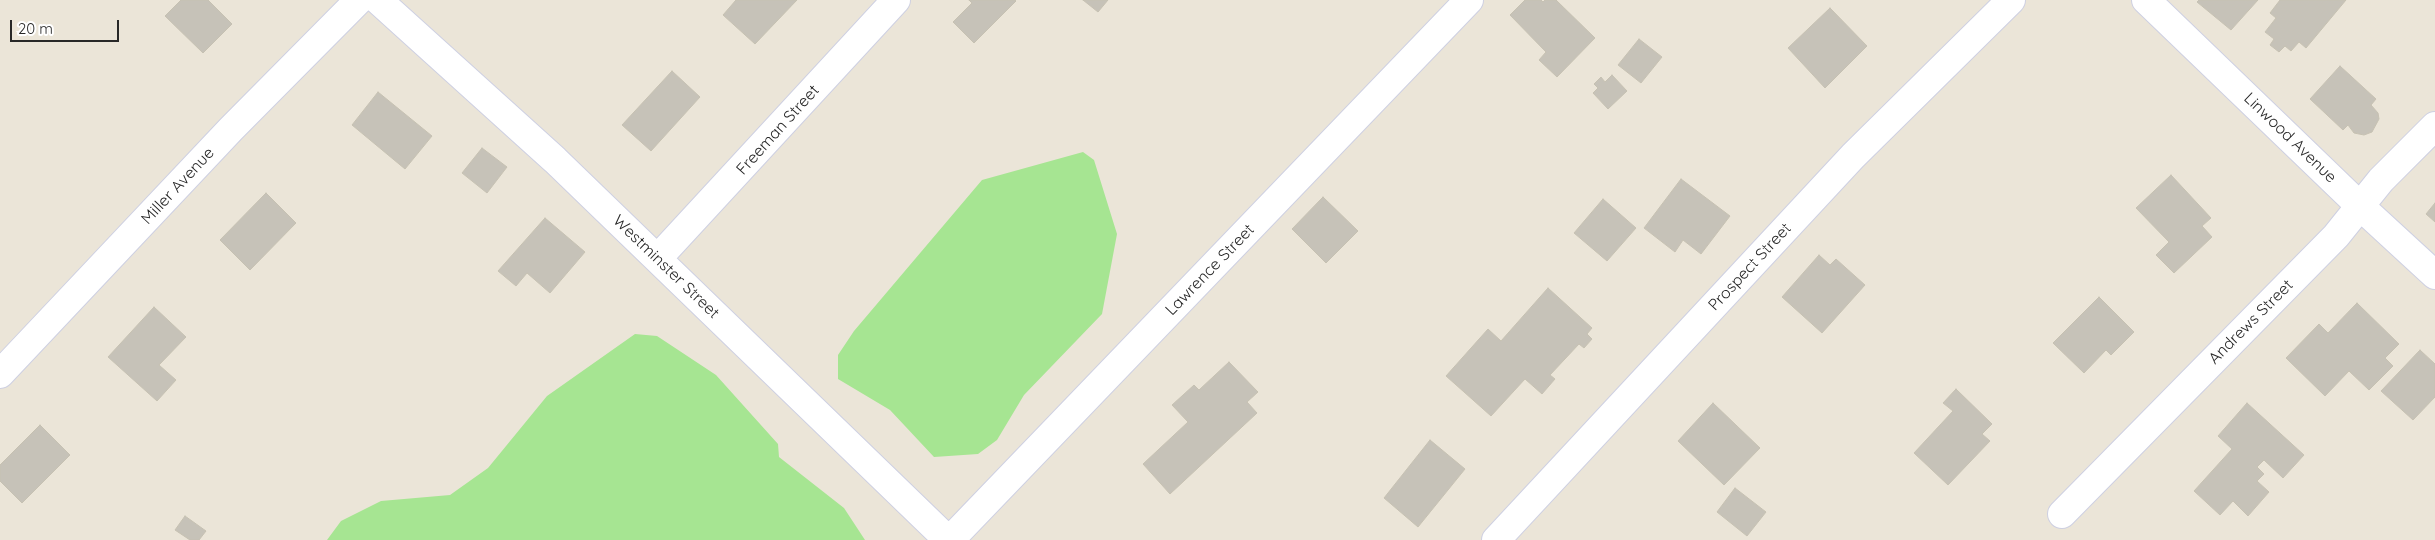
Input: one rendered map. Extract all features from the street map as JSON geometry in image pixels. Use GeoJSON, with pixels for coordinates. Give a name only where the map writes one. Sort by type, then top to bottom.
{"type":"FeatureCollection","features":[{"type":"Feature","properties":{"kind":"street","name":"Miller Avenue"},"geometry":{"type":"LineString","coordinates":[[0,374],[231,128],[359,0]]}},
{"type":"Feature","properties":{"kind":"street","name":"Westminster Street"},"geometry":{"type":"LineString","coordinates":[[378,0],[555,160],[949,540]]}},
{"type":"Feature","properties":{"kind":"street","name":"Freeman Street"},"geometry":{"type":"LineString","coordinates":[[658,258],[896,0]]}},
{"type":"Feature","properties":{"kind":"street","name":"Lawrence Street"},"geometry":{"type":"LineString","coordinates":[[949,540],[1469,0]]}},
{"type":"Feature","properties":{"kind":"street","name":"Prospect Street"},"geometry":{"type":"LineString","coordinates":[[1496,540],[1853,156],[2011,0]]}},
{"type":"Feature","properties":{"kind":"street","name":"Linwood Avenue"},"geometry":{"type":"LineString","coordinates":[[2146,0],[2360,206],[2435,275]]}},
{"type":"Feature","properties":{"kind":"street","name":"Andrews Street"},"geometry":{"type":"LineString","coordinates":[[2062,514],[2336,236],[2381,180],[2435,126]]}},
{"type":"Feature","properties":{"kind":"green space"},"geometry":{"type":"Polygon","coordinates":[[[1083,152],[1094,160],[1117,234],[1102,314],[1024,395],[997,440],[978,454],[934,457],[890,410],[838,379],[838,355],[854,331],[982,180],[1083,152]]]}},
{"type":"Feature","properties":{"kind":"green space"},"geometry":{"type":"Polygon","coordinates":[[[635,334],[657,336],[716,375],[778,444],[779,457],[844,508],[865,540],[327,540],[341,521],[381,501],[450,495],[488,468],[547,396],[635,334]]]}},
{"type":"Feature","properties":{"kind":"building"},"geometry":{"type":"Polygon","coordinates":[[[181,0],[208,0],[232,24],[203,53],[165,16],[181,0]]]}},
{"type":"Feature","properties":{"kind":"building"},"geometry":{"type":"Polygon","coordinates":[[[736,0],[797,0],[755,44],[723,15],[736,0]]]}},
{"type":"Feature","properties":{"kind":"building"},"geometry":{"type":"Polygon","coordinates":[[[969,0],[1016,1],[974,43],[953,22],[972,3],[969,0]]]}},
{"type":"Feature","properties":{"kind":"building"},"geometry":{"type":"Polygon","coordinates":[[[1083,0],[1108,0],[1098,12],[1083,0]]]}},
{"type":"Feature","properties":{"kind":"building"},"geometry":{"type":"Polygon","coordinates":[[[1525,0],[1541,0],[1543,2],[1545,0],[1556,0],[1595,38],[1557,77],[1539,60],[1546,52],[1510,15],[1525,0]]]}},
{"type":"Feature","properties":{"kind":"building"},"geometry":{"type":"Polygon","coordinates":[[[2199,0],[2258,0],[2231,30],[2197,2],[2199,0]]]}},
{"type":"Feature","properties":{"kind":"building"},"geometry":{"type":"Polygon","coordinates":[[[2280,0],[2346,0],[2306,48],[2299,42],[2291,51],[2285,46],[2279,52],[2270,45],[2274,39],[2265,32],[2276,18],[2270,13],[2280,0]]]}},
{"type":"Feature","properties":{"kind":"building"},"geometry":{"type":"Polygon","coordinates":[[[1830,8],[1867,46],[1825,88],[1788,48],[1830,8]]]}},
{"type":"Feature","properties":{"kind":"building"},"geometry":{"type":"Polygon","coordinates":[[[1639,39],[1662,57],[1641,83],[1618,65],[1639,39]]]}},
{"type":"Feature","properties":{"kind":"building"},"geometry":{"type":"Polygon","coordinates":[[[2340,66],[2376,99],[2371,105],[2378,113],[2379,119],[2372,132],[2364,135],[2354,133],[2348,125],[2343,130],[2310,99],[2340,66]]]}},
{"type":"Feature","properties":{"kind":"building"},"geometry":{"type":"Polygon","coordinates":[[[672,71],[700,97],[651,151],[622,125],[672,71]]]}},
{"type":"Feature","properties":{"kind":"building"},"geometry":{"type":"Polygon","coordinates":[[[1612,75],[1627,91],[1608,109],[1593,93],[1598,88],[1594,84],[1601,77],[1605,82],[1612,75]]]}},
{"type":"Feature","properties":{"kind":"building"},"geometry":{"type":"Polygon","coordinates":[[[378,92],[432,136],[405,169],[352,125],[378,92]]]}},
{"type":"Feature","properties":{"kind":"building"},"geometry":{"type":"Polygon","coordinates":[[[482,148],[507,167],[487,193],[462,173],[482,148]]]}},
{"type":"Feature","properties":{"kind":"building"},"geometry":{"type":"Polygon","coordinates":[[[2171,175],[2211,218],[2202,226],[2212,237],[2174,273],[2156,255],[2169,242],[2136,208],[2171,175]]]}},
{"type":"Feature","properties":{"kind":"building"},"geometry":{"type":"Polygon","coordinates":[[[1681,179],[1730,216],[1701,254],[1683,240],[1675,252],[1644,228],[1681,179]]]}},
{"type":"Feature","properties":{"kind":"building"},"geometry":{"type":"Polygon","coordinates":[[[266,193],[296,223],[250,270],[220,240],[266,193]]]}},
{"type":"Feature","properties":{"kind":"building"},"geometry":{"type":"Polygon","coordinates":[[[1323,197],[1358,231],[1326,263],[1292,229],[1323,197]]]}},
{"type":"Feature","properties":{"kind":"building"},"geometry":{"type":"Polygon","coordinates":[[[1603,199],[1636,228],[1607,261],[1574,233],[1603,199]]]}},
{"type":"Feature","properties":{"kind":"building"},"geometry":{"type":"Polygon","coordinates":[[[2435,203],[2435,222],[2426,214],[2435,203]]]}},
{"type":"Feature","properties":{"kind":"building"},"geometry":{"type":"Polygon","coordinates":[[[545,218],[585,252],[550,293],[527,273],[516,286],[498,271],[545,218]]]}},
{"type":"Feature","properties":{"kind":"building"},"geometry":{"type":"Polygon","coordinates":[[[1819,255],[1830,265],[1836,259],[1865,285],[1822,333],[1782,297],[1819,255]]]}},
{"type":"Feature","properties":{"kind":"building"},"geometry":{"type":"Polygon","coordinates":[[[1548,288],[1592,328],[1587,334],[1592,339],[1584,348],[1579,344],[1550,375],[1555,379],[1542,394],[1525,379],[1491,416],[1446,376],[1488,329],[1501,341],[1548,288]]]}},
{"type":"Feature","properties":{"kind":"building"},"geometry":{"type":"Polygon","coordinates":[[[2099,297],[2134,332],[2111,355],[2106,350],[2084,373],[2053,343],[2099,297]]]}},
{"type":"Feature","properties":{"kind":"building"},"geometry":{"type":"Polygon","coordinates":[[[2357,303],[2399,344],[2385,358],[2393,366],[2369,390],[2349,371],[2325,396],[2286,358],[2319,324],[2328,333],[2357,303]]]}},
{"type":"Feature","properties":{"kind":"building"},"geometry":{"type":"Polygon","coordinates":[[[154,307],[186,337],[159,365],[176,380],[157,401],[108,357],[154,307]]]}},
{"type":"Feature","properties":{"kind":"building"},"geometry":{"type":"Polygon","coordinates":[[[2420,350],[2435,364],[2435,397],[2413,420],[2381,391],[2420,350]]]}},
{"type":"Feature","properties":{"kind":"building"},"geometry":{"type":"Polygon","coordinates":[[[1229,362],[1258,392],[1247,402],[1257,413],[1170,494],[1143,464],[1188,422],[1172,405],[1194,385],[1199,390],[1229,362]]]}},
{"type":"Feature","properties":{"kind":"building"},"geometry":{"type":"Polygon","coordinates":[[[1956,389],[1992,424],[1982,434],[1990,441],[1948,485],[1914,453],[1953,411],[1943,403],[1956,389]]]}},
{"type":"Feature","properties":{"kind":"building"},"geometry":{"type":"Polygon","coordinates":[[[1713,403],[1760,448],[1724,485],[1678,441],[1713,403]]]}},
{"type":"Feature","properties":{"kind":"building"},"geometry":{"type":"Polygon","coordinates":[[[2247,403],[2304,455],[2283,478],[2264,460],[2257,467],[2264,474],[2257,481],[2269,492],[2248,516],[2233,501],[2220,515],[2194,491],[2232,449],[2218,436],[2247,403]]]}},
{"type":"Feature","properties":{"kind":"building"},"geometry":{"type":"Polygon","coordinates":[[[40,425],[70,455],[22,503],[0,481],[0,465],[40,425]]]}},
{"type":"Feature","properties":{"kind":"building"},"geometry":{"type":"Polygon","coordinates":[[[1430,440],[1465,469],[1418,527],[1384,498],[1430,440]]]}},
{"type":"Feature","properties":{"kind":"building"},"geometry":{"type":"Polygon","coordinates":[[[1735,488],[1766,512],[1747,536],[1717,512],[1735,488]]]}},
{"type":"Feature","properties":{"kind":"building"},"geometry":{"type":"Polygon","coordinates":[[[185,516],[206,531],[199,540],[190,540],[175,530],[185,516]]]}}]}
